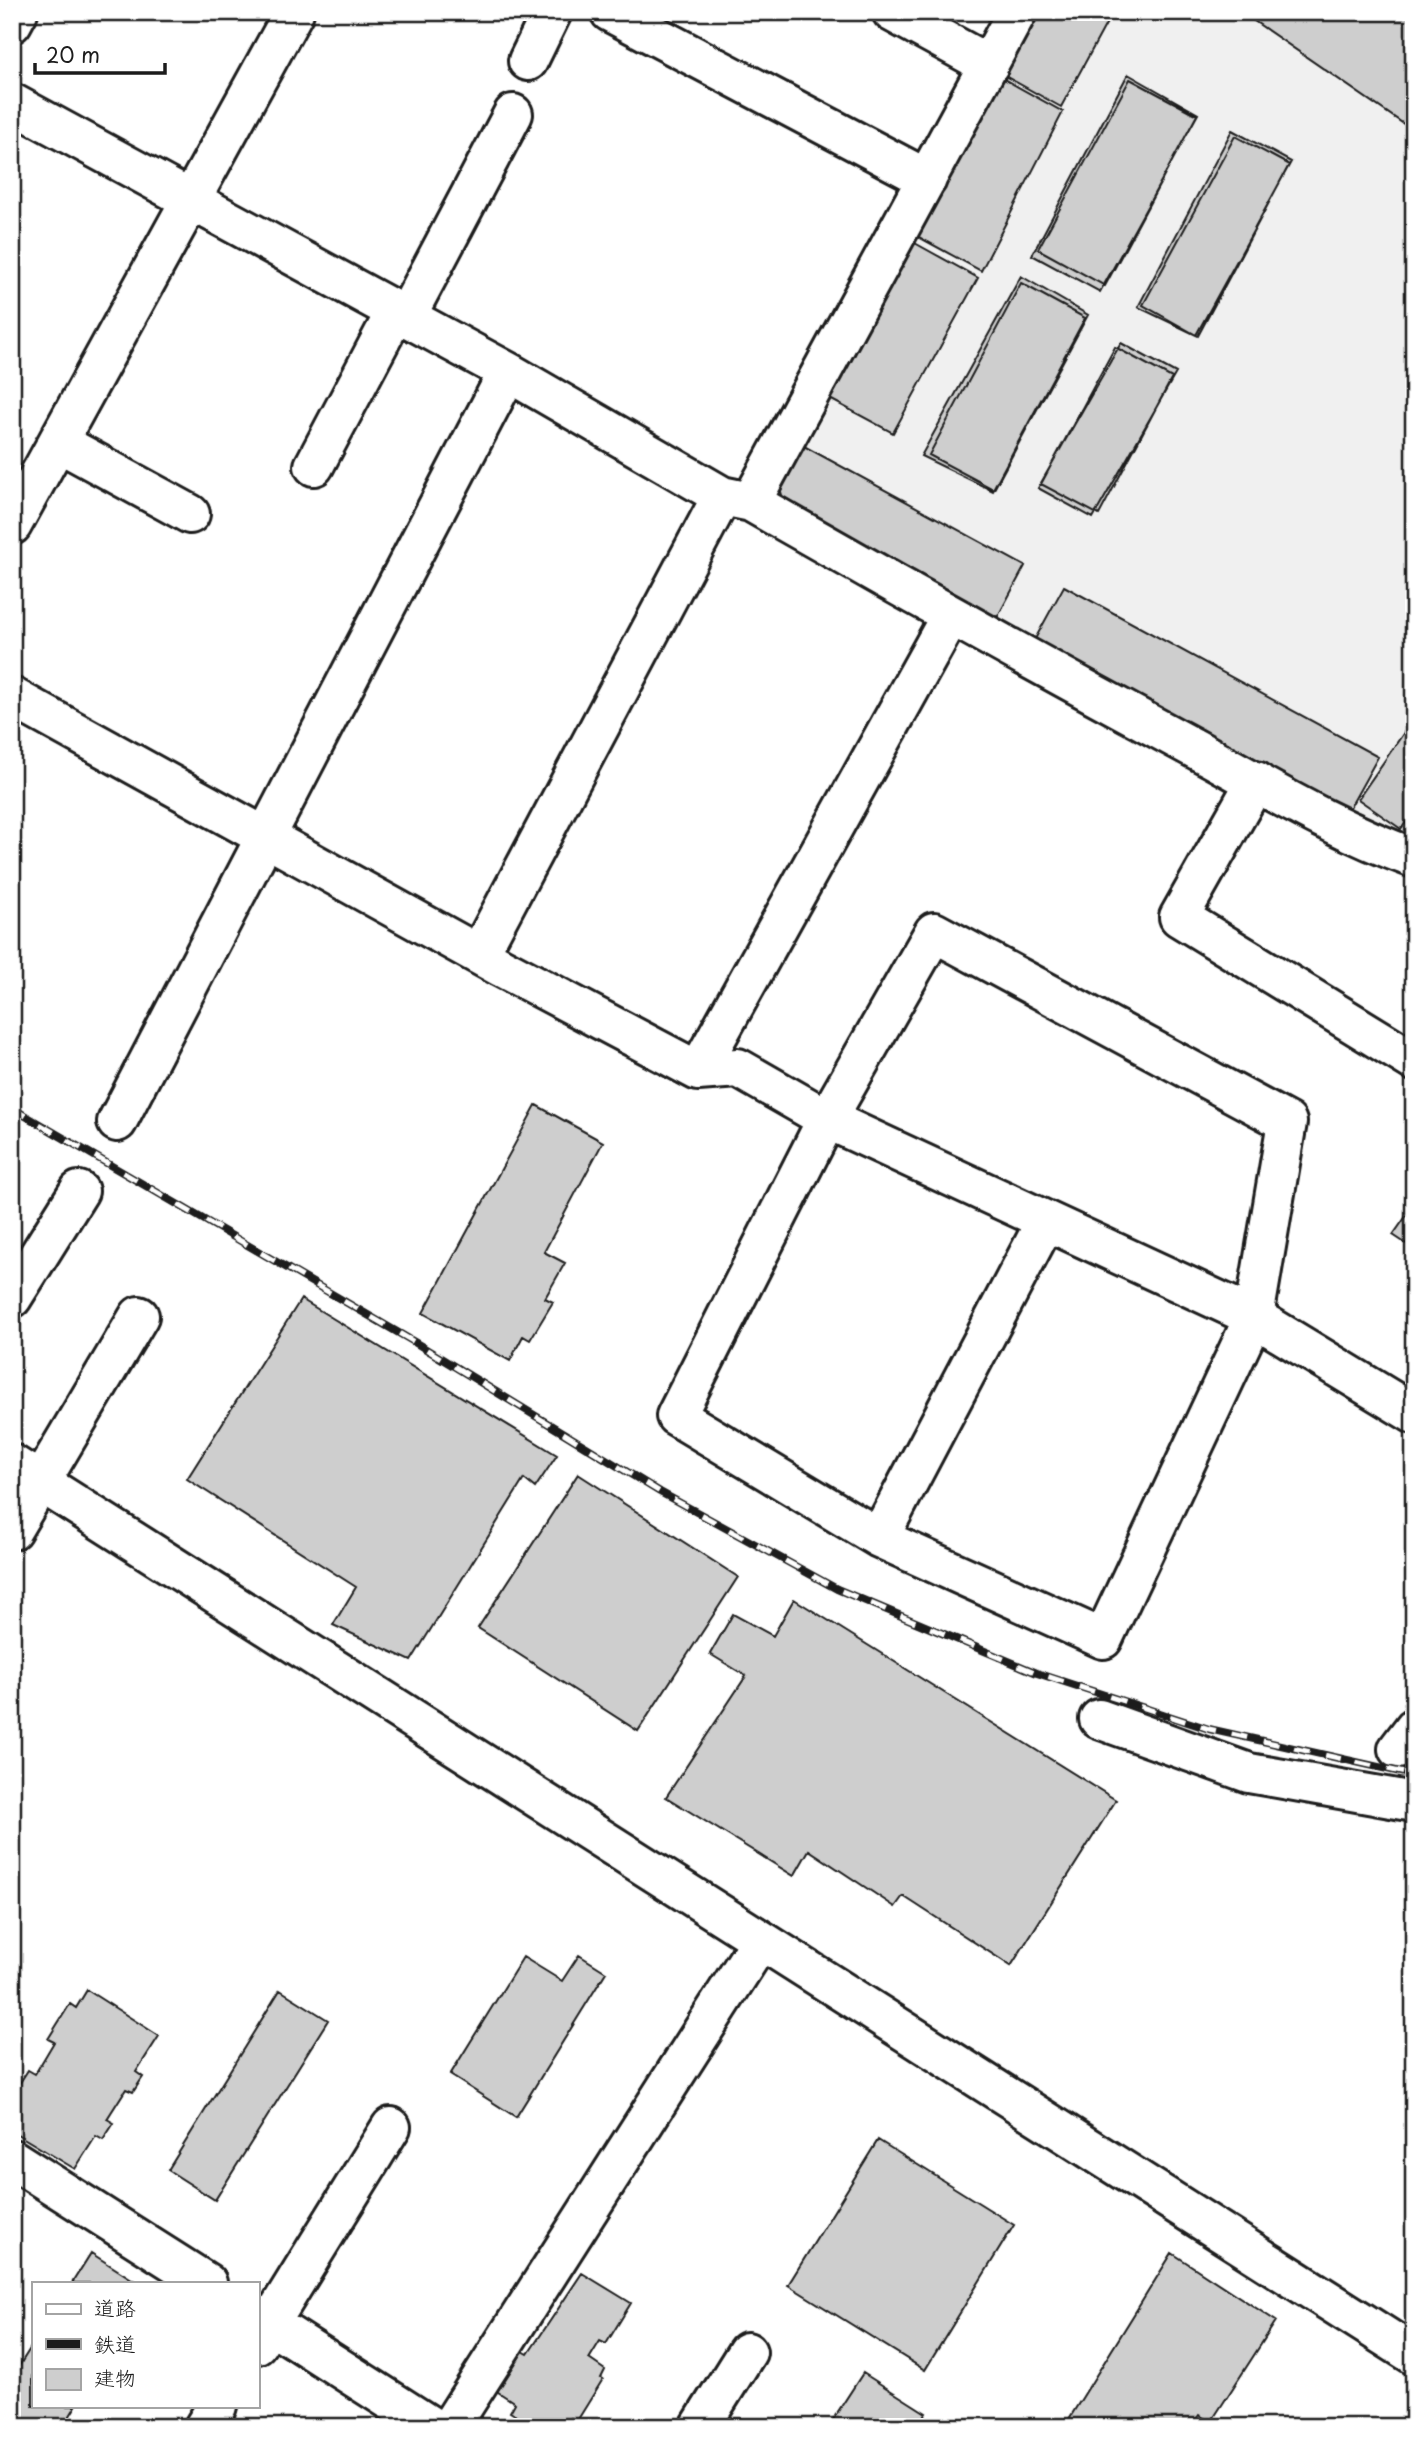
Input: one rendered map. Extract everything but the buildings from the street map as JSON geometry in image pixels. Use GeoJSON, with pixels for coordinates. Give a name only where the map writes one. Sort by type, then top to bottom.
{"type":"FeatureCollection","features":[{"type":"Feature","properties":{"kind":"street"},"geometry":{"type":"LineString","coordinates":[[12,23],[18,12]]}},
{"type":"Feature","properties":{"kind":"street"},"geometry":{"type":"LineString","coordinates":[[12,525],[294,12]]}},
{"type":"Feature","properties":{"kind":"street"},"geometry":{"type":"LineString","coordinates":[[527,61],[552,12]]}},
{"type":"Feature","properties":{"kind":"street"},"geometry":{"type":"LineString","coordinates":[[610,12],[927,179]]}},
{"type":"Feature","properties":{"kind":"street"},"geometry":{"type":"LineString","coordinates":[[892,12],[989,65]]}},
{"type":"Feature","properties":{"kind":"street"},"geometry":{"type":"LineString","coordinates":[[479,954],[736,499],[927,179],[1017,12]]}},
{"type":"Feature","properties":{"kind":"street"},"geometry":{"type":"LineString","coordinates":[[12,103],[950,617],[1256,781],[1385,848],[1414,858]]}},
{"type":"Feature","properties":{"kind":"street"},"geometry":{"type":"LineString","coordinates":[[314,466],[513,114]]}},
{"type":"Feature","properties":{"kind":"street"},"geometry":{"type":"LineString","coordinates":[[117,1122],[508,373]]}},
{"type":"Feature","properties":{"kind":"street"},"geometry":{"type":"LineString","coordinates":[[58,442],[190,514]]}},
{"type":"Feature","properties":{"kind":"street"},"geometry":{"type":"LineString","coordinates":[[698,1071],[950,617]]}},
{"type":"Feature","properties":{"kind":"street"},"geometry":{"type":"LineString","coordinates":[[12,697],[479,954],[698,1071],[738,1068],[827,1119],[1254,1317],[1414,1414]]}},
{"type":"Feature","properties":{"kind":"street"},"geometry":{"type":"LineString","coordinates":[[1256,781],[1179,917],[1414,1061]]}},
{"type":"Feature","properties":{"kind":"street"},"geometry":{"type":"LineString","coordinates":[[934,932],[1287,1122],[1254,1317],[1103,1639],[879,1538],[676,1416],[827,1119],[934,932]]}},
{"type":"Feature","properties":{"kind":"street"},"geometry":{"type":"LineString","coordinates":[[12,1298],[79,1191]]}},
{"type":"Feature","properties":{"kind":"street"},"geometry":{"type":"LineString","coordinates":[[879,1538],[1046,1221]]}},
{"type":"Feature","properties":{"kind":"street"},"geometry":{"type":"LineString","coordinates":[[12,1530],[27,1473],[139,1316]]}},
{"type":"Feature","properties":{"kind":"street"},"geometry":{"type":"LineString","coordinates":[[27,1473],[1414,2355]]}},
{"type":"Feature","properties":{"kind":"street"},"geometry":{"type":"LineString","coordinates":[[1099,1719],[1249,1773],[1414,1802]]}},
{"type":"Feature","properties":{"kind":"street"},"geometry":{"type":"LineString","coordinates":[[450,2427],[760,1941]]}},
{"type":"Feature","properties":{"kind":"street"},"geometry":{"type":"LineString","coordinates":[[391,2127],[262,2327],[432,2427]]}},
{"type":"Feature","properties":{"kind":"street"},"geometry":{"type":"LineString","coordinates":[[12,2159],[205,2282]]}},
{"type":"Feature","properties":{"kind":"street"},"geometry":{"type":"LineString","coordinates":[[700,2427],[747,2352]]}},
{"type":"Feature","properties":{"kind":"street"},"geometry":{"type":"LineString","coordinates":[[204,2427],[216,2408]]}},
{"type":"Feature","properties":{"kind":"shaded area"},"geometry":{"type":"Polygon","coordinates":[[[1038,12],[1414,12],[1414,827],[1391,828],[1016,636],[772,492],[1038,12]]]}},
{"type":"Feature","properties":{"kind":"railway"},"geometry":{"type":"LineString","coordinates":[[12,1108],[416,1343],[660,1492],[837,1589],[1037,1673],[1209,1729],[1414,1775]]}}]}
